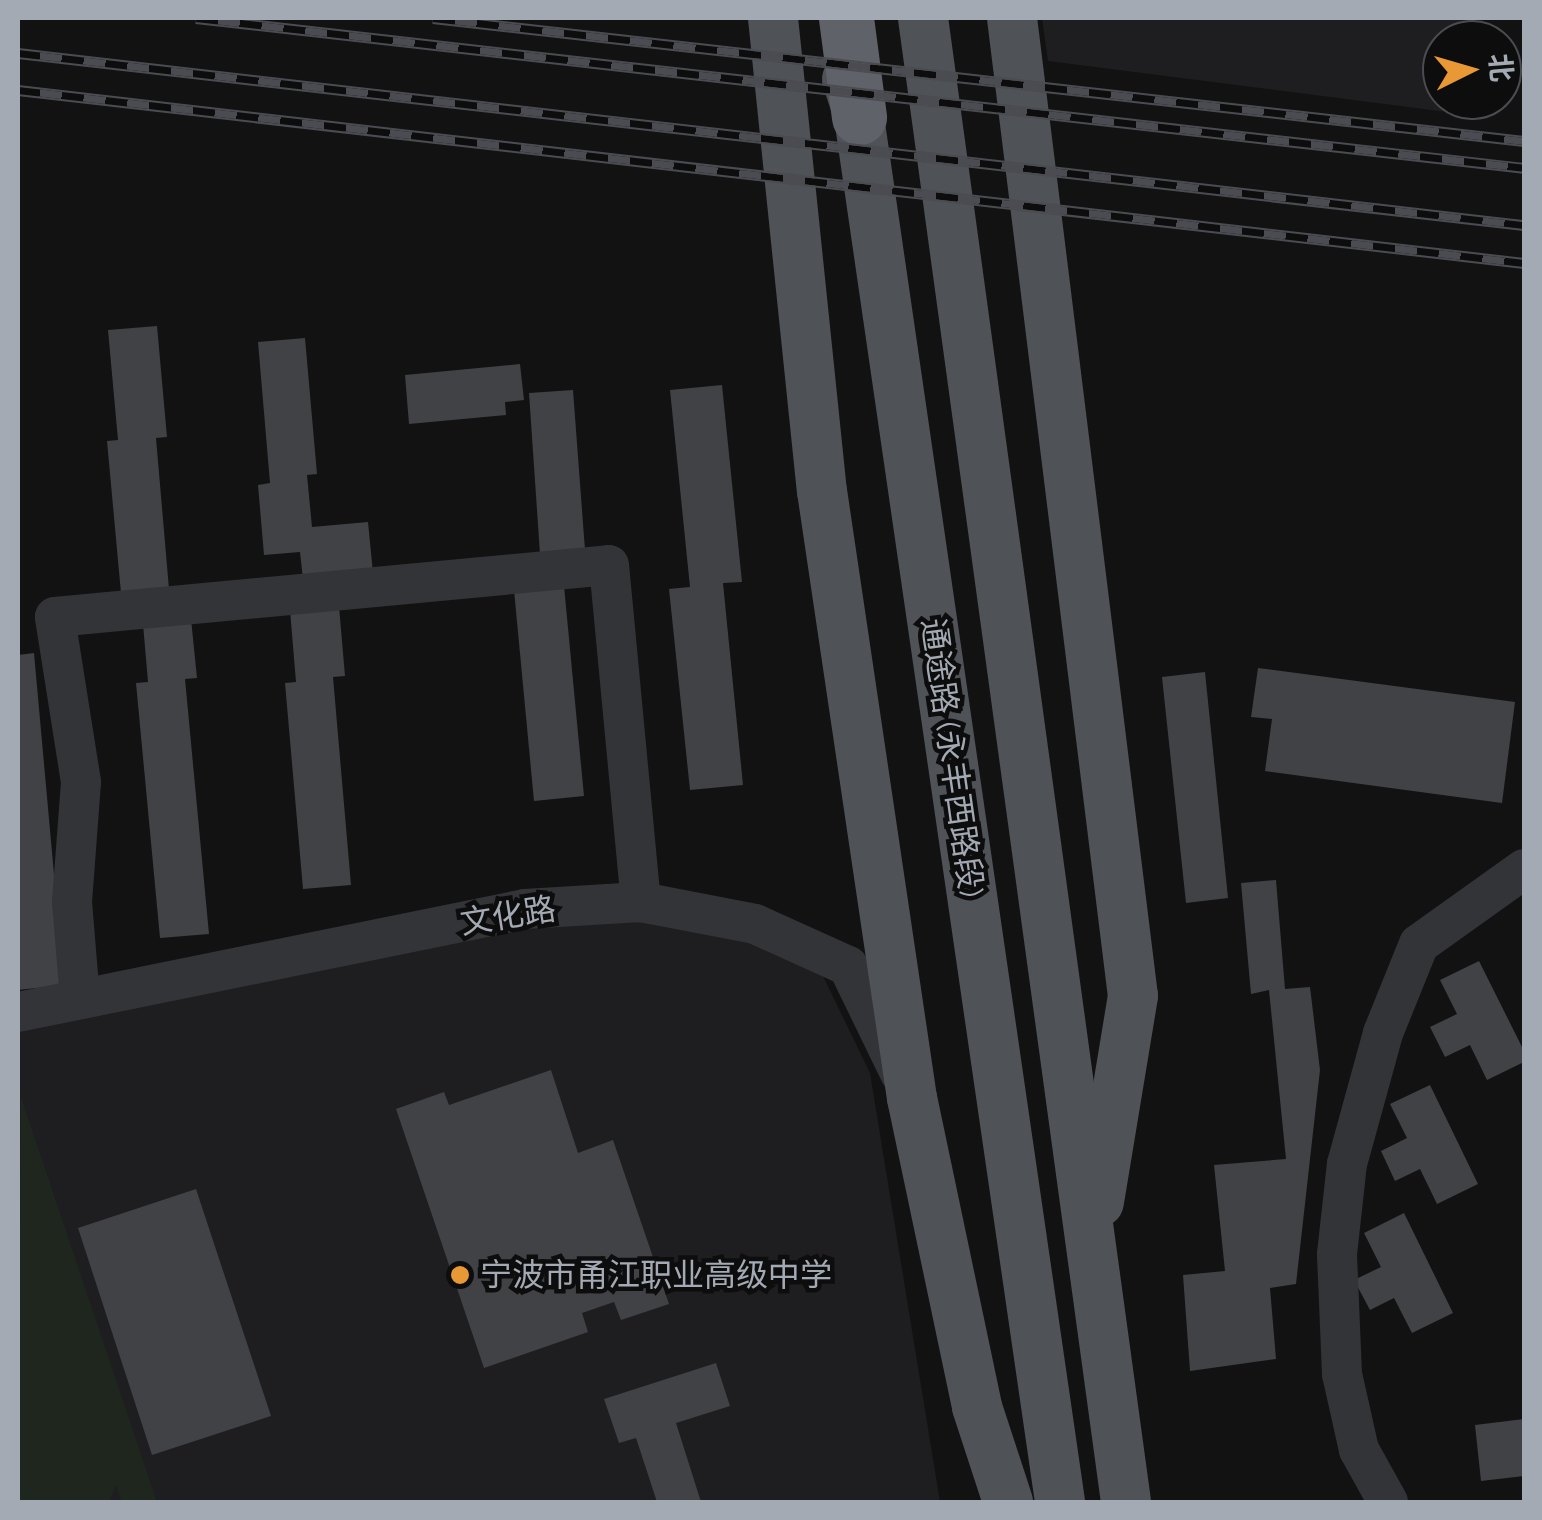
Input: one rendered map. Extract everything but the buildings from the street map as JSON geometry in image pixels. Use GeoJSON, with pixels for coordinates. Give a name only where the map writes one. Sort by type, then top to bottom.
{"type":"FeatureCollection","features":[{"type":"Feature","properties":{"kind":"highway"},"geometry":{"type":"LineString","coordinates":[[846,18],[859,117]]}},
{"type":"Feature","properties":{"kind":"main road"},"geometry":{"type":"LineString","coordinates":[[773,18],[822,491],[912,1098],[977,1408],[1008,1502]]}},
{"type":"Feature","properties":{"kind":"main road","name":"通途路 (永丰西路段)"},"geometry":{"type":"LineString","coordinates":[[827,18],[859,117],[1060,1502]]}},
{"type":"Feature","properties":{"kind":"main road"},"geometry":{"type":"LineString","coordinates":[[922,18],[1126,1502]]}},
{"type":"Feature","properties":{"kind":"main road"},"geometry":{"type":"LineString","coordinates":[[1012,18],[1133,996],[1091,1251]]}},
{"type":"Feature","properties":{"kind":"street"},"geometry":{"type":"LineString","coordinates":[[80,999],[72,902],[80,782],[55,617],[609,565],[641,902]]}},
{"type":"Feature","properties":{"kind":"street"},"geometry":{"type":"LineString","coordinates":[[1388,1502],[1359,1450],[1342,1374],[1338,1254],[1347,1164],[1383,1032],[1419,944],[1524,869]]}},
{"type":"Feature","properties":{"kind":"street","name":"文化路"},"geometry":{"type":"LineString","coordinates":[[18,1012],[524,909],[641,902],[755,924],[848,966],[912,1098]]}},
{"type":"Feature","properties":{"kind":"shaded area"},"geometry":{"type":"Polygon","coordinates":[[[1042,18],[1470,18],[1422,20],[1422,109],[1048,61],[1042,18]]]}},
{"type":"Feature","properties":{"kind":"shaded area","name":"宁波市甬江职业高级中学"},"geometry":{"type":"Polygon","coordinates":[[[645,921],[751,941],[823,976],[870,1073],[940,1502],[18,1502],[18,1023],[523,928],[645,921]]]}},
{"type":"Feature","properties":{"kind":"shaded area"},"geometry":{"type":"Polygon","coordinates":[[[21,1097],[157,1502],[122,1502],[116,1485],[109,1502],[18,1502],[21,1097]]]}},
{"type":"Feature","properties":{"kind":"railway"},"geometry":{"type":"LineString","coordinates":[[196,18],[1524,168]]}},
{"type":"Feature","properties":{"kind":"railway"},"geometry":{"type":"LineString","coordinates":[[433,18],[1524,141]]}},
{"type":"Feature","properties":{"kind":"railway"},"geometry":{"type":"LineString","coordinates":[[18,53],[1524,225]]}},
{"type":"Feature","properties":{"kind":"railway"},"geometry":{"type":"LineString","coordinates":[[18,90],[1524,263]]}},
{"type":"Feature","properties":{"kind":"place","name":"宁波市甬江职业高级中学"},"geometry":{"type":"Point","coordinates":[460,1275]}}]}
